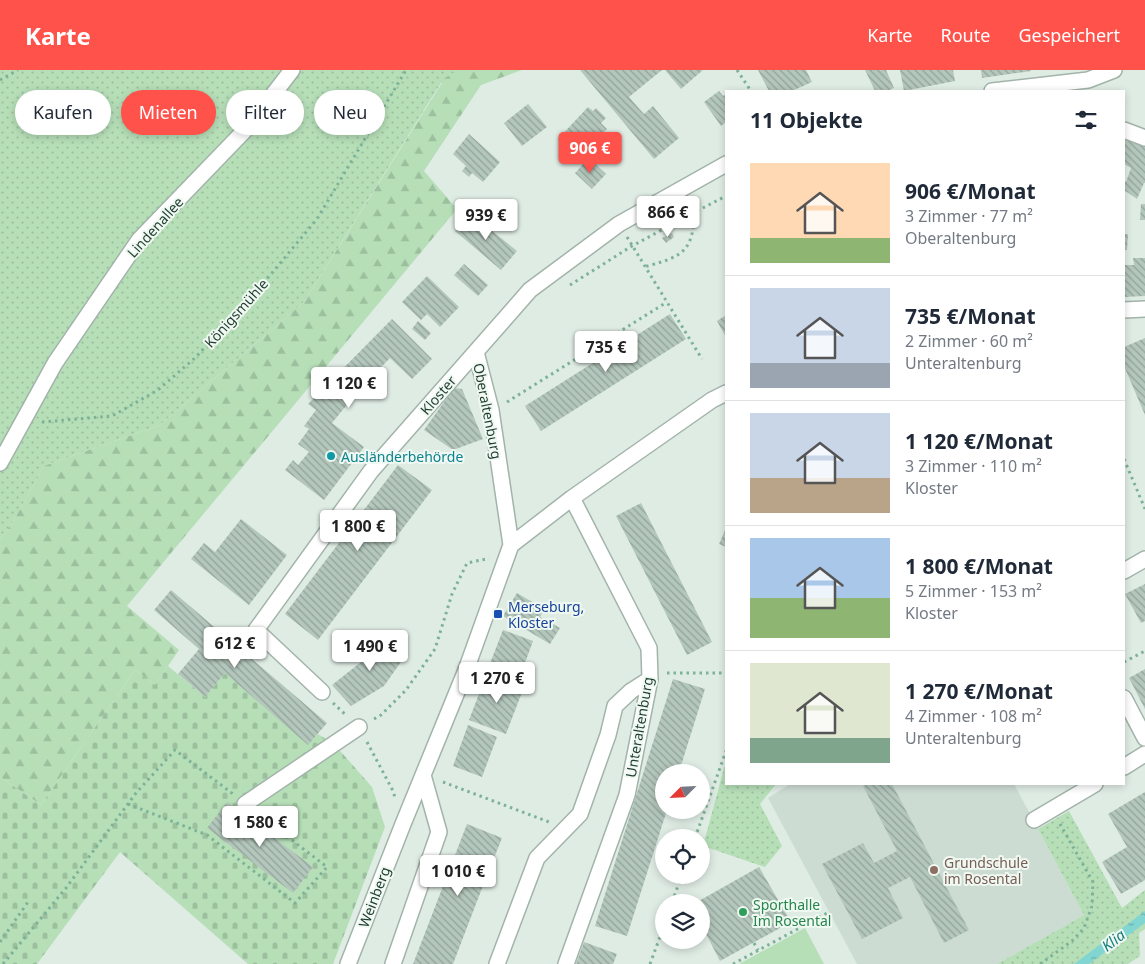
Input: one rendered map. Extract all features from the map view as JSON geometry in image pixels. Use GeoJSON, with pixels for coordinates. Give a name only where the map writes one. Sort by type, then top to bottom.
{"type":"FeatureCollection","features":[{"type":"Feature","properties":{"kind":"street","name":"Lindenallee"},"geometry":{"type":"LineString","coordinates":[[22,424],[54,363],[139,240],[249,126],[292,70]]}},
{"type":"Feature","properties":{"kind":"street"},"geometry":{"type":"LineString","coordinates":[[1001,90],[1087,80],[1114,70]]}},
{"type":"Feature","properties":{"kind":"street"},"geometry":{"type":"LineString","coordinates":[[1125,130],[1145,138]]}},
{"type":"Feature","properties":{"kind":"street","name":"Oberaltenburg"},"geometry":{"type":"LineString","coordinates":[[511,545],[491,410],[476,352],[530,290],[619,224],[725,165]]}},
{"type":"Feature","properties":{"kind":"street"},"geometry":{"type":"LineString","coordinates":[[1125,310],[1145,309]]}},
{"type":"Feature","properties":{"kind":"street","name":"Kloster"},"geometry":{"type":"LineString","coordinates":[[322,692],[256,630],[372,471],[476,352]]}},
{"type":"Feature","properties":{"kind":"street"},"geometry":{"type":"LineString","coordinates":[[393,964],[439,832],[423,775],[466,670],[511,545],[572,498],[712,400],[725,394]]}},
{"type":"Feature","properties":{"kind":"street"},"geometry":{"type":"LineString","coordinates":[[0,463],[22,424]]}},
{"type":"Feature","properties":{"kind":"street","name":"Unteraltenburg"},"geometry":{"type":"LineString","coordinates":[[566,964],[627,795],[650,676],[649,648],[572,498]]}},
{"type":"Feature","properties":{"kind":"street"},"geometry":{"type":"LineString","coordinates":[[1125,570],[1145,559]]}},
{"type":"Feature","properties":{"kind":"street"},"geometry":{"type":"LineString","coordinates":[[497,964],[537,858],[580,814],[608,735],[615,706],[650,676]]}},
{"type":"Feature","properties":{"kind":"street"},"geometry":{"type":"LineString","coordinates":[[1125,700],[1145,738]]}},
{"type":"Feature","properties":{"kind":"street"},"geometry":{"type":"LineString","coordinates":[[245,804],[359,727]]}},
{"type":"Feature","properties":{"kind":"street"},"geometry":{"type":"LineString","coordinates":[[1125,766],[1145,754]]}},
{"type":"Feature","properties":{"kind":"street","name":"Weinberg"},"geometry":{"type":"LineString","coordinates":[[348,964],[423,775]]}},
{"type":"Feature","properties":{"kind":"street"},"geometry":{"type":"LineString","coordinates":[[1034,820],[1093,785]]}},
{"type":"Feature","properties":{"kind":"path"},"geometry":{"type":"LineString","coordinates":[[0,80],[18,70]]}},
{"type":"Feature","properties":{"kind":"path","name":"Königsmühle"},"geometry":{"type":"LineString","coordinates":[[22,424],[112,416],[158,390],[196,357],[272,273],[317,218],[406,70]]}},
{"type":"Feature","properties":{"kind":"path"},"geometry":{"type":"LineString","coordinates":[[737,70],[750,90]]}},
{"type":"Feature","properties":{"kind":"path"},"geometry":{"type":"LineString","coordinates":[[566,287],[632,246],[725,197]]}},
{"type":"Feature","properties":{"kind":"path"},"geometry":{"type":"LineString","coordinates":[[644,267],[677,255],[687,247],[697,211]]}},
{"type":"Feature","properties":{"kind":"path"},"geometry":{"type":"LineString","coordinates":[[619,224],[702,358]]}},
{"type":"Feature","properties":{"kind":"path"},"geometry":{"type":"LineString","coordinates":[[518,396],[667,302]]}},
{"type":"Feature","properties":{"kind":"path"},"geometry":{"type":"LineString","coordinates":[[1125,461],[1145,509]]}},
{"type":"Feature","properties":{"kind":"path"},"geometry":{"type":"LineString","coordinates":[[359,727],[381,715],[406,690],[435,649],[452,594],[466,563],[486,558],[504,564]]}},
{"type":"Feature","properties":{"kind":"path"},"geometry":{"type":"LineString","coordinates":[[1125,661],[1145,651]]}},
{"type":"Feature","properties":{"kind":"path"},"geometry":{"type":"LineString","coordinates":[[650,676],[725,673]]}},
{"type":"Feature","properties":{"kind":"path"},"geometry":{"type":"LineString","coordinates":[[322,692],[359,727],[392,789],[403,824]]}},
{"type":"Feature","properties":{"kind":"path"},"geometry":{"type":"LineString","coordinates":[[3,964],[66,888],[128,804],[175,750],[327,867],[295,902],[207,834],[128,804]]}},
{"type":"Feature","properties":{"kind":"path"},"geometry":{"type":"LineString","coordinates":[[698,829],[725,754]]}},
{"type":"Feature","properties":{"kind":"path"},"geometry":{"type":"LineString","coordinates":[[423,775],[566,828]]}},
{"type":"Feature","properties":{"kind":"path"},"geometry":{"type":"LineString","coordinates":[[1040,964],[1072,941],[1084,928],[1092,906],[1094,882],[1051,809]]}},
{"type":"Feature","properties":{"kind":"path"},"geometry":{"type":"LineString","coordinates":[[0,942],[28,902]]}},
{"type":"Feature","properties":{"kind":"path"},"geometry":{"type":"LineString","coordinates":[[733,964],[829,912]]}},
{"type":"Feature","properties":{"kind":"path"},"geometry":{"type":"LineString","coordinates":[[754,943],[758,950]]}},
{"type":"Feature","properties":{"kind":"path"},"geometry":{"type":"LineString","coordinates":[[650,964],[656,949]]}},
{"type":"Feature","properties":{"kind":"shaded area","name":"Grundschule im Rosental"},"geometry":{"type":"Polygon","coordinates":[[[788,785],[1015,785],[1084,915],[997,964],[857,964],[768,798],[788,785]]]}},
{"type":"Feature","properties":{"kind":"green space"},"geometry":{"type":"Polygon","coordinates":[[[0,70],[462,70],[441,83],[304,302],[160,425],[44,466],[14,520],[0,539],[0,70]]]}},
{"type":"Feature","properties":{"kind":"green space"},"geometry":{"type":"Polygon","coordinates":[[[458,70],[522,70],[481,85],[424,171],[457,209],[127,606],[179,650],[155,685],[135,670],[41,805],[0,777],[0,539],[14,520],[44,466],[160,425],[304,302],[445,78],[458,70]]]}},
{"type":"Feature","properties":{"kind":"green space"},"geometry":{"type":"Polygon","coordinates":[[[168,666],[205,697],[225,673],[308,744],[318,734],[334,744],[372,787],[385,827],[333,964],[248,964],[120,852],[37,964],[0,964],[0,777],[41,805],[135,670],[155,685],[168,666]]]}},
{"type":"Feature","properties":{"kind":"green space"},"geometry":{"type":"Polygon","coordinates":[[[725,766],[725,785],[775,785],[760,804],[782,846],[765,867],[710,848],[710,829],[708,829],[725,766]]]}},
{"type":"Feature","properties":{"kind":"green space"},"geometry":{"type":"Polygon","coordinates":[[[1069,811],[1122,908],[1145,890],[1145,929],[1139,933],[1140,956],[1128,964],[997,964],[1084,915],[1038,829],[1069,811]]]}},
{"type":"Feature","properties":{"kind":"green space"},"geometry":{"type":"Polygon","coordinates":[[[805,928],[824,964],[739,964],[805,928]]]}},
{"type":"Feature","properties":{"kind":"water","name":"Klia"},"geometry":{"type":"Polygon","coordinates":[[[1145,911],[1145,923],[1089,964],[1074,964],[1145,911]]]}},
{"type":"Feature","properties":{"kind":"building"},"geometry":{"type":"Polygon","coordinates":[[[580,70],[662,70],[629,97],[644,114],[653,106],[679,138],[654,159],[580,70]]]}},
{"type":"Feature","properties":{"kind":"building"},"geometry":{"type":"Polygon","coordinates":[[[665,70],[703,70],[681,89],[665,70]]]}},
{"type":"Feature","properties":{"kind":"building"},"geometry":{"type":"Polygon","coordinates":[[[758,70],[806,70],[812,82],[794,90],[768,90],[758,70]]]}},
{"type":"Feature","properties":{"kind":"building"},"geometry":{"type":"Polygon","coordinates":[[[865,70],[886,70],[894,88],[889,90],[875,90],[865,70]]]}},
{"type":"Feature","properties":{"kind":"building"},"geometry":{"type":"Polygon","coordinates":[[[900,70],[953,70],[955,81],[904,90],[900,70]]]}},
{"type":"Feature","properties":{"kind":"building"},"geometry":{"type":"Polygon","coordinates":[[[981,70],[1031,70],[1031,71],[982,78],[981,70]]]}},
{"type":"Feature","properties":{"kind":"building"},"geometry":{"type":"Polygon","coordinates":[[[719,91],[723,96],[725,95],[725,123],[721,126],[704,102],[719,91]]]}},
{"type":"Feature","properties":{"kind":"building"},"geometry":{"type":"Polygon","coordinates":[[[528,104],[547,127],[522,146],[504,123],[528,104]]]}},
{"type":"Feature","properties":{"kind":"building"},"geometry":{"type":"Polygon","coordinates":[[[588,107],[593,111],[596,108],[606,118],[601,123],[607,129],[578,158],[558,139],[588,107]]]}},
{"type":"Feature","properties":{"kind":"building"},"geometry":{"type":"Polygon","coordinates":[[[469,134],[500,162],[483,182],[472,173],[469,177],[462,171],[466,166],[453,154],[469,134]]]}},
{"type":"Feature","properties":{"kind":"building"},"geometry":{"type":"Polygon","coordinates":[[[1125,137],[1145,145],[1145,183],[1137,199],[1125,191],[1125,181],[1131,168],[1125,165],[1125,137]]]}},
{"type":"Feature","properties":{"kind":"building"},"geometry":{"type":"Polygon","coordinates":[[[589,158],[606,174],[592,189],[575,173],[589,158]]]}},
{"type":"Feature","properties":{"kind":"building"},"geometry":{"type":"Polygon","coordinates":[[[1141,204],[1145,204],[1145,220],[1140,220],[1141,204]]]}},
{"type":"Feature","properties":{"kind":"building"},"geometry":{"type":"Polygon","coordinates":[[[470,213],[517,251],[501,270],[455,231],[470,213]]]}},
{"type":"Feature","properties":{"kind":"building"},"geometry":{"type":"Polygon","coordinates":[[[672,233],[674,237],[666,243],[662,238],[672,233]]]}},
{"type":"Feature","properties":{"kind":"building"},"geometry":{"type":"Polygon","coordinates":[[[1125,234],[1128,234],[1127,250],[1125,250],[1125,234]]]}},
{"type":"Feature","properties":{"kind":"building"},"geometry":{"type":"Polygon","coordinates":[[[1133,258],[1145,258],[1145,296],[1125,297],[1125,265],[1134,265],[1133,258]]]}},
{"type":"Feature","properties":{"kind":"building"},"geometry":{"type":"Polygon","coordinates":[[[464,264],[488,285],[478,296],[454,275],[464,264]]]}},
{"type":"Feature","properties":{"kind":"building"},"geometry":{"type":"Polygon","coordinates":[[[427,276],[459,307],[440,327],[427,314],[421,320],[402,302],[427,276]]]}},
{"type":"Feature","properties":{"kind":"building"},"geometry":{"type":"Polygon","coordinates":[[[670,314],[686,339],[541,431],[525,406],[670,314]]]}},
{"type":"Feature","properties":{"kind":"building"},"geometry":{"type":"Polygon","coordinates":[[[725,316],[725,335],[717,321],[725,316]]]}},
{"type":"Feature","properties":{"kind":"building"},"geometry":{"type":"Polygon","coordinates":[[[392,319],[432,359],[412,379],[390,358],[359,390],[332,423],[364,447],[324,500],[285,470],[293,460],[298,465],[309,452],[298,444],[309,429],[304,426],[316,410],[308,404],[392,319]]]}},
{"type":"Feature","properties":{"kind":"building"},"geometry":{"type":"Polygon","coordinates":[[[418,321],[431,333],[425,340],[412,329],[418,321]]]}},
{"type":"Feature","properties":{"kind":"building"},"geometry":{"type":"Polygon","coordinates":[[[1145,338],[1145,415],[1125,368],[1125,347],[1145,338]]]}},
{"type":"Feature","properties":{"kind":"building"},"geometry":{"type":"Polygon","coordinates":[[[454,388],[462,389],[483,439],[453,450],[424,430],[454,388]]]}},
{"type":"Feature","properties":{"kind":"building"},"geometry":{"type":"Polygon","coordinates":[[[398,465],[432,490],[318,640],[285,614],[398,465]]]}},
{"type":"Feature","properties":{"kind":"building"},"geometry":{"type":"Polygon","coordinates":[[[641,503],[712,642],[687,655],[616,516],[641,503]]]}},
{"type":"Feature","properties":{"kind":"building"},"geometry":{"type":"Polygon","coordinates":[[[241,519],[287,555],[249,605],[191,559],[204,543],[215,552],[241,519]]]}},
{"type":"Feature","properties":{"kind":"building"},"geometry":{"type":"Polygon","coordinates":[[[725,530],[725,547],[719,544],[725,530]]]}},
{"type":"Feature","properties":{"kind":"building"},"geometry":{"type":"Polygon","coordinates":[[[1145,584],[1145,621],[1141,623],[1125,594],[1145,584]]]}},
{"type":"Feature","properties":{"kind":"building"},"geometry":{"type":"Polygon","coordinates":[[[171,590],[327,723],[308,745],[225,673],[205,697],[178,674],[199,649],[154,610],[171,590]]]}},
{"type":"Feature","properties":{"kind":"building"},"geometry":{"type":"Polygon","coordinates":[[[517,593],[544,609],[540,617],[560,628],[550,644],[503,616],[517,593]]]}},
{"type":"Feature","properties":{"kind":"building"},"geometry":{"type":"Polygon","coordinates":[[[503,630],[533,641],[518,682],[487,671],[503,630]]]}},
{"type":"Feature","properties":{"kind":"building"},"geometry":{"type":"Polygon","coordinates":[[[376,639],[408,652],[384,686],[351,706],[332,685],[361,662],[376,639]]]}},
{"type":"Feature","properties":{"kind":"building"},"geometry":{"type":"Polygon","coordinates":[[[1145,669],[1145,709],[1129,678],[1145,669]]]}},
{"type":"Feature","properties":{"kind":"building"},"geometry":{"type":"Polygon","coordinates":[[[487,673],[524,687],[506,734],[469,720],[487,673]]]}},
{"type":"Feature","properties":{"kind":"building"},"geometry":{"type":"Polygon","coordinates":[[[673,679],[705,689],[682,764],[655,764],[655,819],[664,819],[661,829],[655,829],[655,848],[627,936],[595,926],[673,679]]]}},
{"type":"Feature","properties":{"kind":"building"},"geometry":{"type":"Polygon","coordinates":[[[468,725],[497,737],[482,777],[453,766],[468,725]]]}},
{"type":"Feature","properties":{"kind":"building"},"geometry":{"type":"Polygon","coordinates":[[[893,785],[969,930],[944,943],[910,877],[888,888],[903,918],[862,939],[822,864],[863,843],[874,863],[897,851],[863,786],[893,785]]]}},
{"type":"Feature","properties":{"kind":"building"},"geometry":{"type":"Polygon","coordinates":[[[1145,792],[1145,880],[1121,894],[1102,862],[1127,847],[1108,814],[1145,792]]]}},
{"type":"Feature","properties":{"kind":"building"},"geometry":{"type":"Polygon","coordinates":[[[227,802],[313,867],[293,893],[207,828],[227,802]]]}},
{"type":"Feature","properties":{"kind":"building"},"geometry":{"type":"Polygon","coordinates":[[[467,824],[502,838],[453,964],[413,964],[467,824]]]}},
{"type":"Feature","properties":{"kind":"building","name":"Sporthalle Im Rosental"},"geometry":{"type":"Polygon","coordinates":[[[759,867],[791,922],[720,961],[710,942],[710,895],[759,867]]]}},
{"type":"Feature","properties":{"kind":"building"},"geometry":{"type":"Polygon","coordinates":[[[584,942],[617,954],[613,964],[576,964],[584,942]]]}},
{"type":"Feature","properties":{"kind":"place","name":"Ausländerbehörde"},"geometry":{"type":"Point","coordinates":[331,456]}},
{"type":"Feature","properties":{"kind":"place","name":"Merseburg, Kloster"},"geometry":{"type":"Point","coordinates":[498,614]}},
{"type":"Feature","properties":{"kind":"place","name":"Grundschule im Rosental"},"geometry":{"type":"Point","coordinates":[934,870]}},
{"type":"Feature","properties":{"kind":"place","name":"Sporthalle Im Rosental"},"geometry":{"type":"Point","coordinates":[743,912]}}]}
